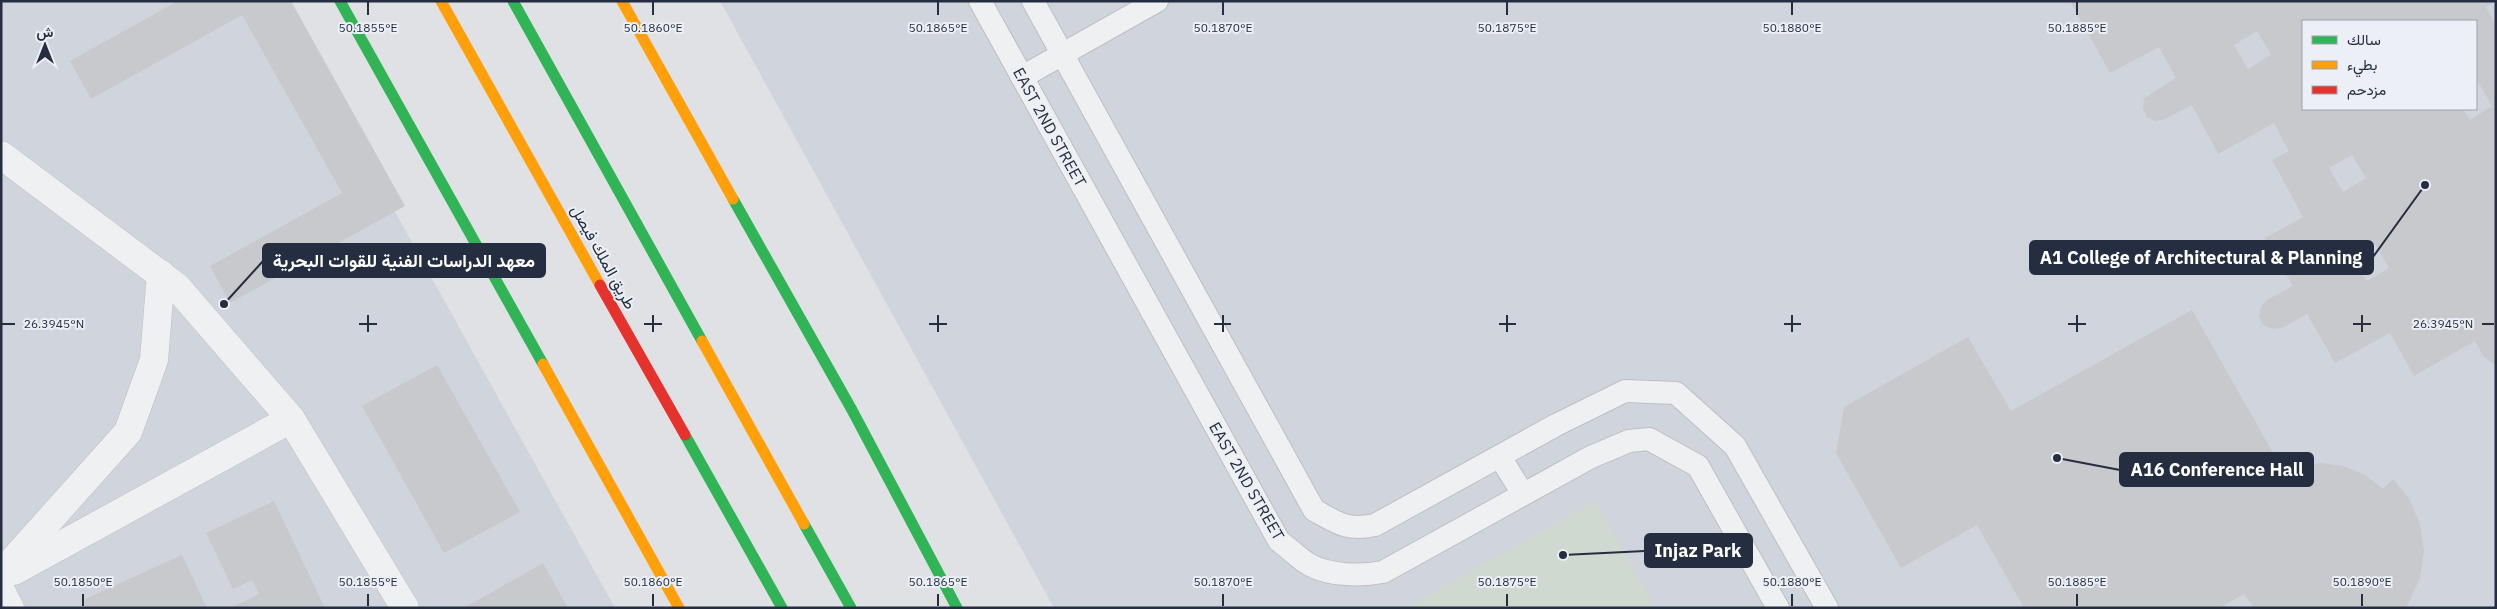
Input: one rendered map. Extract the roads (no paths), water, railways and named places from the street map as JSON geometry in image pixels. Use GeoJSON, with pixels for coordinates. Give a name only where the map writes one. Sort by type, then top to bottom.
{"type":"FeatureCollection","features":[{"type":"Feature","properties":{"kind":"main road"},"geometry":{"type":"LineString","coordinates":[[340,1],[679,608]]}},
{"type":"Feature","properties":{"kind":"main road","name":"طريق الملك فيصل"},"geometry":{"type":"LineString","coordinates":[[441,1],[782,608]]}},
{"type":"Feature","properties":{"kind":"main road"},"geometry":{"type":"LineString","coordinates":[[513,1],[851,608]]}},
{"type":"Feature","properties":{"kind":"main road"},"geometry":{"type":"LineString","coordinates":[[622,1],[852,410],[957,608]]}},
{"type":"Feature","properties":{"kind":"street"},"geometry":{"type":"LineString","coordinates":[[1,155],[177,287],[291,419],[405,608]]}},
{"type":"Feature","properties":{"kind":"street"},"geometry":{"type":"LineString","coordinates":[[1,576],[128,432],[154,360],[161,274]]}},
{"type":"Feature","properties":{"kind":"street"},"geometry":{"type":"LineString","coordinates":[[1,576],[291,419]]}},
{"type":"Feature","properties":{"kind":"street"},"geometry":{"type":"LineString","coordinates":[[1,591],[10,608]]}},
{"type":"Feature","properties":{"kind":"lane","name":"EAST 2ND STREET"},"geometry":{"type":"LineString","coordinates":[[980,1],[1279,541],[1310,565],[1325,570],[1366,576],[1383,572],[1591,457],[1629,441],[1649,439],[1698,466],[1778,608]]}},
{"type":"Feature","properties":{"kind":"lane"},"geometry":{"type":"LineString","coordinates":[[1032,1],[1314,510],[1341,525],[1356,529],[1375,526],[1500,456],[1625,391],[1676,393],[1735,446],[1827,608]]}},
{"type":"Feature","properties":{"kind":"lane"},"geometry":{"type":"LineString","coordinates":[[1022,77],[1157,1]]}},
{"type":"Feature","properties":{"kind":"lane"},"geometry":{"type":"LineString","coordinates":[[1500,456],[1524,494]]}},
{"type":"Feature","properties":{"kind":"place","name":"A1 College of Architectural & Planning"},"geometry":{"type":"Point","coordinates":[2425,185]}},
{"type":"Feature","properties":{"kind":"place","name":"معهد الدراسات الفنية للقوات البحرية"},"geometry":{"type":"Point","coordinates":[224,304]}},
{"type":"Feature","properties":{"kind":"place","name":"A16 Conference Hall"},"geometry":{"type":"Point","coordinates":[2057,458]}},
{"type":"Feature","properties":{"kind":"place","name":"Injaz Park"},"geometry":{"type":"Point","coordinates":[1563,555]}}]}
